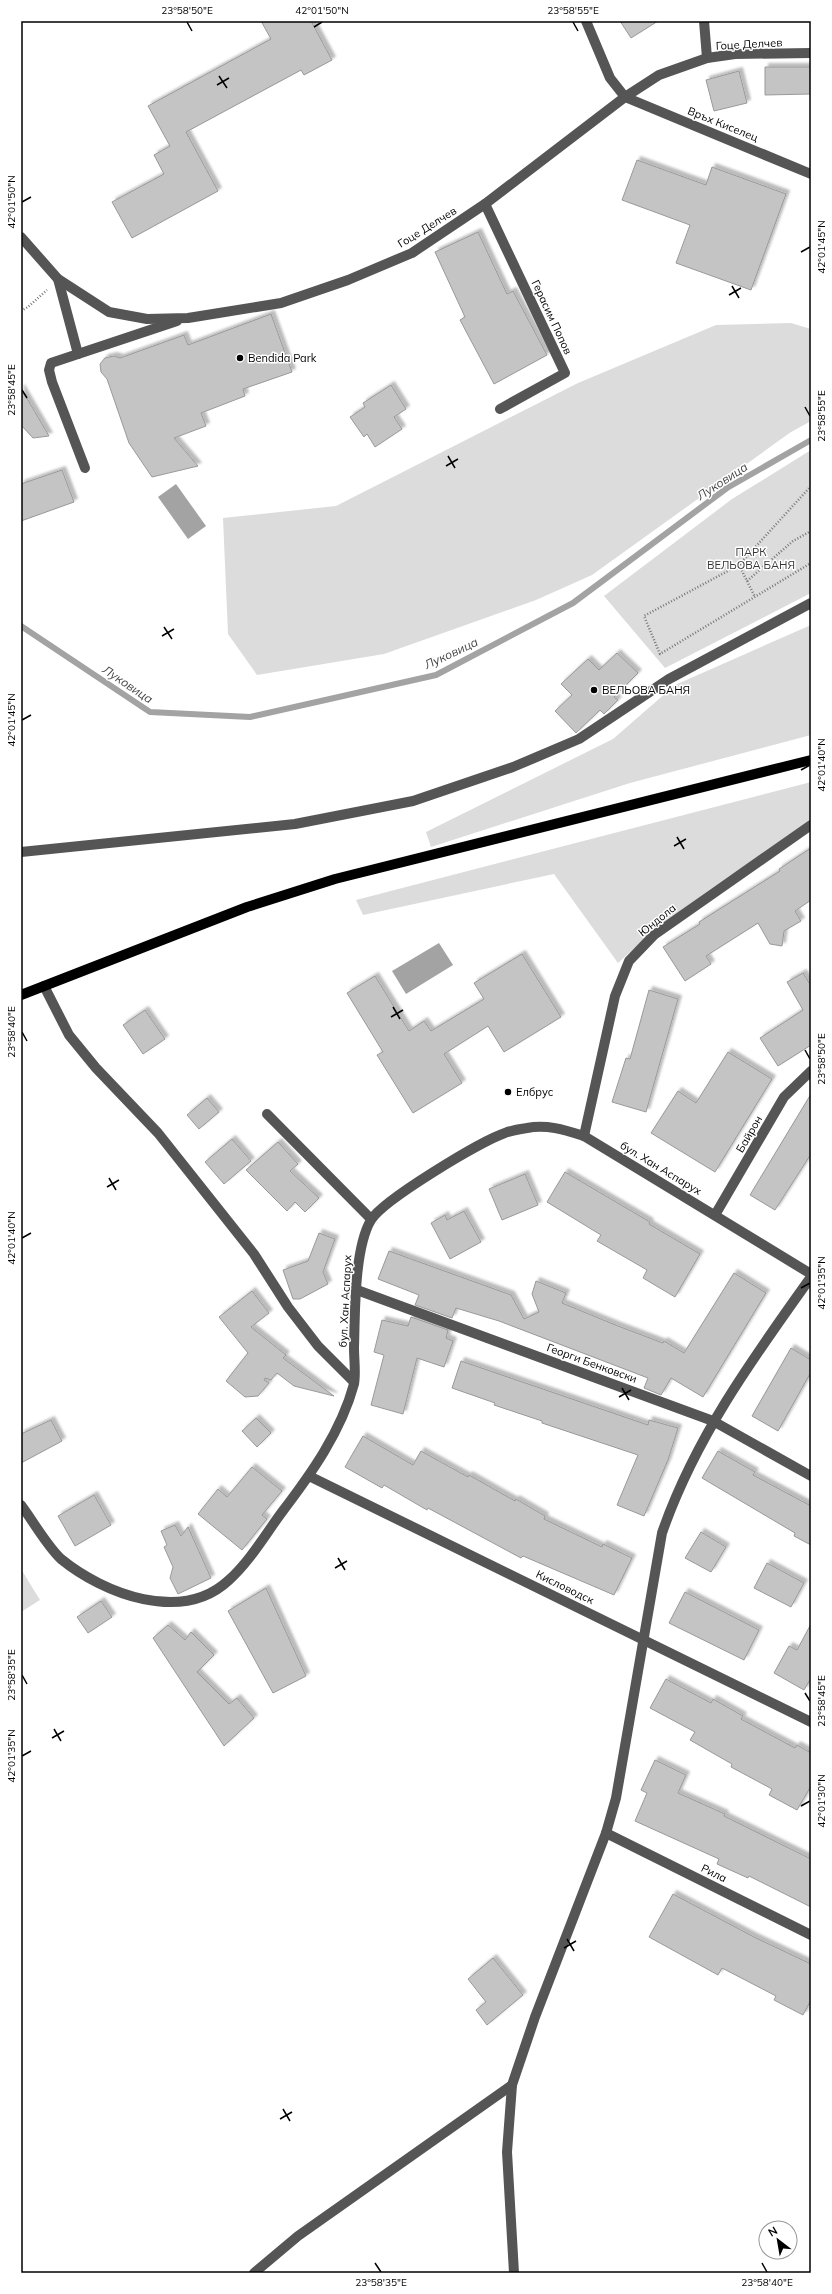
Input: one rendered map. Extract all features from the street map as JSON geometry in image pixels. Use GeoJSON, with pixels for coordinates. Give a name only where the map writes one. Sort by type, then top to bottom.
{"type":"FeatureCollection","features":[{"type":"Feature","properties":{"kind":"main road"},"geometry":{"type":"LineString","coordinates":[[21,995],[247,907],[335,879],[811,760]]}},
{"type":"Feature","properties":{"kind":"street"},"geometry":{"type":"LineString","coordinates":[[586,21],[610,78],[625,97]]}},
{"type":"Feature","properties":{"kind":"street"},"geometry":{"type":"LineString","coordinates":[[704,21],[707,58]]}},
{"type":"Feature","properties":{"kind":"street","name":"Гоце Делчев"},"geometry":{"type":"LineString","coordinates":[[21,237],[58,279],[110,312],[147,319],[188,318],[281,302],[348,280],[412,253],[485,204],[625,97],[660,75],[707,58],[735,54],[811,53]]}},
{"type":"Feature","properties":{"kind":"street","name":"Връх Киселец"},"geometry":{"type":"LineString","coordinates":[[625,97],[811,174]]}},
{"type":"Feature","properties":{"kind":"street","name":"Герасим Попов"},"geometry":{"type":"LineString","coordinates":[[485,204],[565,373],[500,409]]}},
{"type":"Feature","properties":{"kind":"street"},"geometry":{"type":"LineString","coordinates":[[58,279],[78,354]]}},
{"type":"Feature","properties":{"kind":"street"},"geometry":{"type":"LineString","coordinates":[[84,468],[49,370],[51,363],[188,318]]}},
{"type":"Feature","properties":{"kind":"street"},"geometry":{"type":"LineString","coordinates":[[21,852],[295,824],[413,801],[512,767],[578,739],[669,679],[811,603]]}},
{"type":"Feature","properties":{"kind":"street","name":"Юндола"},"geometry":{"type":"LineString","coordinates":[[584,1136],[615,996],[629,961],[654,935],[811,825]]}},
{"type":"Feature","properties":{"kind":"street"},"geometry":{"type":"LineString","coordinates":[[44,986],[69,1035],[96,1068],[158,1133],[254,1254],[288,1307],[318,1346],[354,1382]]}},
{"type":"Feature","properties":{"kind":"street","name":"Байрон"},"geometry":{"type":"LineString","coordinates":[[715,1216],[784,1097],[811,1071]]}},
{"type":"Feature","properties":{"kind":"street"},"geometry":{"type":"LineString","coordinates":[[267,1114],[371,1220]]}},
{"type":"Feature","properties":{"kind":"street","name":"бул. Хан Аспарух"},"geometry":{"type":"LineString","coordinates":[[21,1505],[60,1557],[97,1583],[133,1597],[174,1602],[203,1596],[229,1581],[309,1476],[343,1414],[354,1382],[357,1290],[361,1248],[371,1220],[394,1198],[430,1175],[505,1133],[529,1127],[555,1127],[584,1136],[811,1276]]}},
{"type":"Feature","properties":{"kind":"street"},"geometry":{"type":"LineString","coordinates":[[514,2273],[507,2152],[512,2085],[534,2017],[606,1833],[616,1798],[645,1640],[654,1572],[662,1533],[676,1494],[713,1421],[760,1349],[811,1276]]}},
{"type":"Feature","properties":{"kind":"street","name":"Георги Бенковски"},"geometry":{"type":"LineString","coordinates":[[357,1290],[713,1421],[811,1476]]}},
{"type":"Feature","properties":{"kind":"street","name":"Кисловодск"},"geometry":{"type":"LineString","coordinates":[[309,1476],[811,1722]]}},
{"type":"Feature","properties":{"kind":"street","name":"Рила"},"geometry":{"type":"LineString","coordinates":[[606,1833],[811,1934]]}},
{"type":"Feature","properties":{"kind":"street"},"geometry":{"type":"LineString","coordinates":[[254,2273],[298,2236],[512,2085]]}},
{"type":"Feature","properties":{"kind":"path"},"geometry":{"type":"LineString","coordinates":[[21,311],[28,307],[58,279]]}},
{"type":"Feature","properties":{"kind":"path"},"geometry":{"type":"LineString","coordinates":[[811,486],[739,565],[644,616],[660,654],[811,563]]}},
{"type":"Feature","properties":{"kind":"path"},"geometry":{"type":"LineString","coordinates":[[747,581],[793,541],[811,531]]}},
{"type":"Feature","properties":{"kind":"path"},"geometry":{"type":"LineString","coordinates":[[739,565],[755,597]]}},
{"type":"Feature","properties":{"kind":"green space"},"geometry":{"type":"Polygon","coordinates":[[[791,323],[811,329],[811,421],[791,432],[592,575],[536,600],[384,654],[257,675],[228,634],[223,518],[336,506],[578,383],[716,325],[791,323]]]}},
{"type":"Feature","properties":{"kind":"green space","name":"ПАРК ВЕЛЬОВА БАНЯ"},"geometry":{"type":"Polygon","coordinates":[[[811,450],[811,593],[665,668],[604,596],[732,499],[811,450]]]}},
{"type":"Feature","properties":{"kind":"green space"},"geometry":{"type":"Polygon","coordinates":[[[811,625],[811,735],[630,783],[431,847],[426,832],[613,739],[675,685],[811,625]]]}},
{"type":"Feature","properties":{"kind":"green space"},"geometry":{"type":"Polygon","coordinates":[[[811,782],[811,822],[736,871],[687,906],[640,943],[618,963],[554,874],[363,915],[356,900],[811,782]]]}},
{"type":"Feature","properties":{"kind":"green space"},"geometry":{"type":"Polygon","coordinates":[[[21,1569],[40,1600],[21,1612],[21,1569]]]}},
{"type":"Feature","properties":{"kind":"shaded area"},"geometry":{"type":"Polygon","coordinates":[[[176,484],[206,526],[188,539],[158,497],[176,484]]]}},
{"type":"Feature","properties":{"kind":"shaded area"},"geometry":{"type":"Polygon","coordinates":[[[439,943],[453,965],[406,994],[392,971],[439,943]]]}},
{"type":"Feature","properties":{"kind":"building"},"geometry":{"type":"Polygon","coordinates":[[[261,21],[311,21],[332,60],[304,75],[301,70],[186,132],[218,191],[132,238],[112,202],[164,174],[154,155],[170,146],[148,106],[271,39],[261,21]]]}},
{"type":"Feature","properties":{"kind":"building"},"geometry":{"type":"Polygon","coordinates":[[[620,21],[658,21],[631,38],[620,21]]]}},
{"type":"Feature","properties":{"kind":"building"},"geometry":{"type":"Polygon","coordinates":[[[765,67],[811,67],[811,94],[765,95],[765,67]]]}},
{"type":"Feature","properties":{"kind":"building"},"geometry":{"type":"Polygon","coordinates":[[[739,71],[747,103],[714,111],[706,80],[739,71]]]}},
{"type":"Feature","properties":{"kind":"building"},"geometry":{"type":"Polygon","coordinates":[[[637,160],[706,185],[712,167],[786,194],[751,290],[676,263],[690,225],[622,200],[637,160]]]}},
{"type":"Feature","properties":{"kind":"building"},"geometry":{"type":"Polygon","coordinates":[[[478,232],[507,294],[513,291],[547,355],[494,384],[460,320],[465,317],[435,252],[478,232]]]}},
{"type":"Feature","properties":{"kind":"building"},"geometry":{"type":"Polygon","coordinates":[[[271,314],[292,372],[243,389],[245,396],[201,413],[206,426],[174,438],[198,466],[152,477],[129,443],[107,379],[101,372],[100,364],[105,358],[114,356],[120,358],[184,335],[188,345],[271,314]]]}},
{"type":"Feature","properties":{"kind":"building"},"geometry":{"type":"Polygon","coordinates":[[[391,385],[406,409],[394,417],[402,429],[375,447],[367,434],[364,437],[350,417],[365,407],[363,403],[391,385]]]}},
{"type":"Feature","properties":{"kind":"building"},"geometry":{"type":"Polygon","coordinates":[[[21,388],[49,436],[33,438],[21,425],[21,388]]]}},
{"type":"Feature","properties":{"kind":"building"},"geometry":{"type":"Polygon","coordinates":[[[62,470],[74,502],[21,521],[21,484],[62,470]]]}},
{"type":"Feature","properties":{"kind":"building","name":"ВЕЛЬОВА БАНЯ"},"geometry":{"type":"Polygon","coordinates":[[[617,653],[638,673],[614,697],[618,700],[604,714],[600,710],[576,733],[555,711],[572,695],[561,684],[588,659],[599,670],[617,653]]]}},
{"type":"Feature","properties":{"kind":"building"},"geometry":{"type":"Polygon","coordinates":[[[811,848],[811,900],[795,911],[801,921],[784,931],[782,946],[770,944],[758,923],[706,956],[711,964],[685,981],[663,947],[700,924],[699,922],[780,871],[779,869],[811,848]]]}},
{"type":"Feature","properties":{"kind":"building"},"geometry":{"type":"Polygon","coordinates":[[[522,954],[561,1017],[504,1052],[488,1026],[444,1054],[462,1083],[413,1113],[377,1055],[383,1052],[347,993],[375,976],[409,1031],[424,1021],[431,1031],[484,999],[474,983],[522,954]]]}},
{"type":"Feature","properties":{"kind":"building"},"geometry":{"type":"Polygon","coordinates":[[[803,973],[811,986],[811,1045],[778,1066],[760,1038],[803,1010],[787,982],[803,973]]]}},
{"type":"Feature","properties":{"kind":"building"},"geometry":{"type":"Polygon","coordinates":[[[649,990],[678,999],[646,1112],[612,1102],[626,1058],[630,1059],[649,990]]]}},
{"type":"Feature","properties":{"kind":"building"},"geometry":{"type":"Polygon","coordinates":[[[145,1010],[165,1039],[143,1054],[123,1025],[145,1010]]]}},
{"type":"Feature","properties":{"kind":"building"},"geometry":{"type":"Polygon","coordinates":[[[728,1052],[772,1079],[715,1172],[651,1133],[678,1091],[696,1103],[728,1052]]]}},
{"type":"Feature","properties":{"kind":"building"},"geometry":{"type":"Polygon","coordinates":[[[811,1094],[811,1154],[775,1210],[750,1195],[811,1094]]]}},
{"type":"Feature","properties":{"kind":"building"},"geometry":{"type":"Polygon","coordinates":[[[207,1098],[219,1112],[199,1129],[187,1115],[207,1098]]]}},
{"type":"Feature","properties":{"kind":"building"},"geometry":{"type":"Polygon","coordinates":[[[232,1139],[251,1161],[224,1184],[205,1162],[232,1139]]]}},
{"type":"Feature","properties":{"kind":"building"},"geometry":{"type":"Polygon","coordinates":[[[278,1142],[298,1164],[290,1171],[319,1198],[305,1212],[295,1202],[287,1211],[246,1170],[278,1142]]]}},
{"type":"Feature","properties":{"kind":"building"},"geometry":{"type":"Polygon","coordinates":[[[565,1172],[650,1222],[649,1224],[700,1254],[675,1297],[643,1278],[647,1270],[597,1241],[601,1235],[547,1202],[565,1172]]]}},
{"type":"Feature","properties":{"kind":"building"},"geometry":{"type":"Polygon","coordinates":[[[525,1174],[538,1205],[502,1220],[489,1189],[525,1174]]]}},
{"type":"Feature","properties":{"kind":"building"},"geometry":{"type":"Polygon","coordinates":[[[464,1211],[481,1242],[450,1259],[431,1223],[445,1215],[447,1220],[464,1211]]]}},
{"type":"Feature","properties":{"kind":"building"},"geometry":{"type":"Polygon","coordinates":[[[319,1233],[335,1239],[323,1272],[328,1284],[300,1299],[293,1299],[283,1270],[308,1261],[319,1233]]]}},
{"type":"Feature","properties":{"kind":"building"},"geometry":{"type":"Polygon","coordinates":[[[389,1251],[511,1295],[524,1319],[539,1312],[532,1294],[536,1281],[566,1293],[562,1303],[663,1343],[664,1341],[684,1353],[734,1273],[766,1293],[703,1397],[671,1378],[661,1395],[644,1388],[648,1378],[499,1321],[456,1308],[452,1318],[415,1305],[419,1295],[378,1279],[389,1251]]]}},
{"type":"Feature","properties":{"kind":"building"},"geometry":{"type":"Polygon","coordinates":[[[252,1291],[269,1313],[251,1327],[286,1355],[283,1358],[334,1396],[294,1386],[277,1373],[271,1380],[265,1378],[264,1380],[269,1383],[258,1396],[245,1397],[226,1381],[248,1353],[219,1317],[252,1291]]]}},
{"type":"Feature","properties":{"kind":"building"},"geometry":{"type":"Polygon","coordinates":[[[411,1317],[448,1330],[446,1338],[453,1341],[444,1367],[417,1358],[403,1414],[371,1405],[384,1355],[374,1352],[382,1320],[408,1326],[411,1317]]]}},
{"type":"Feature","properties":{"kind":"building"},"geometry":{"type":"Polygon","coordinates":[[[791,1348],[811,1360],[811,1372],[778,1431],[752,1416],[791,1348]]]}},
{"type":"Feature","properties":{"kind":"building"},"geometry":{"type":"Polygon","coordinates":[[[461,1361],[648,1425],[649,1420],[678,1428],[668,1460],[644,1516],[617,1505],[638,1455],[542,1423],[542,1421],[494,1405],[495,1403],[452,1388],[461,1361]]]}},
{"type":"Feature","properties":{"kind":"building"},"geometry":{"type":"Polygon","coordinates":[[[256,1418],[271,1433],[257,1447],[242,1431],[256,1418]]]}},
{"type":"Feature","properties":{"kind":"building"},"geometry":{"type":"Polygon","coordinates":[[[51,1420],[62,1441],[21,1463],[21,1434],[51,1420]]]}},
{"type":"Feature","properties":{"kind":"building"},"geometry":{"type":"Polygon","coordinates":[[[363,1436],[413,1465],[421,1451],[468,1477],[469,1475],[515,1501],[516,1499],[545,1516],[544,1519],[602,1547],[603,1544],[632,1558],[614,1595],[523,1556],[521,1558],[428,1508],[427,1510],[384,1485],[382,1488],[345,1467],[363,1436]]]}},
{"type":"Feature","properties":{"kind":"building"},"geometry":{"type":"Polygon","coordinates":[[[718,1451],[755,1472],[753,1475],[811,1506],[811,1545],[794,1536],[795,1533],[702,1478],[718,1451]]]}},
{"type":"Feature","properties":{"kind":"building"},"geometry":{"type":"Polygon","coordinates":[[[252,1467],[282,1491],[262,1515],[267,1519],[242,1550],[198,1514],[218,1489],[227,1497],[252,1467]]]}},
{"type":"Feature","properties":{"kind":"building"},"geometry":{"type":"Polygon","coordinates":[[[94,1495],[111,1525],[75,1546],[58,1516],[94,1495]]]}},
{"type":"Feature","properties":{"kind":"building"},"geometry":{"type":"Polygon","coordinates":[[[175,1525],[181,1536],[188,1527],[211,1578],[178,1594],[170,1578],[173,1567],[164,1547],[167,1545],[161,1531],[175,1525]]]}},
{"type":"Feature","properties":{"kind":"building"},"geometry":{"type":"Polygon","coordinates":[[[701,1532],[726,1547],[711,1572],[685,1558],[701,1532]]]}},
{"type":"Feature","properties":{"kind":"building"},"geometry":{"type":"Polygon","coordinates":[[[767,1563],[804,1583],[791,1607],[754,1588],[767,1563]]]}},
{"type":"Feature","properties":{"kind":"building"},"geometry":{"type":"Polygon","coordinates":[[[266,1588],[306,1676],[273,1693],[228,1611],[266,1588]]]}},
{"type":"Feature","properties":{"kind":"building"},"geometry":{"type":"Polygon","coordinates":[[[685,1592],[759,1630],[744,1660],[669,1623],[685,1592]]]}},
{"type":"Feature","properties":{"kind":"building"},"geometry":{"type":"Polygon","coordinates":[[[101,1601],[112,1617],[88,1633],[77,1617],[101,1601]]]}},
{"type":"Feature","properties":{"kind":"building"},"geometry":{"type":"Polygon","coordinates":[[[811,1624],[811,1678],[804,1690],[774,1673],[789,1646],[797,1650],[811,1624]]]}},
{"type":"Feature","properties":{"kind":"building"},"geometry":{"type":"Polygon","coordinates":[[[168,1625],[185,1640],[191,1632],[214,1655],[197,1672],[229,1704],[237,1698],[254,1718],[224,1746],[153,1638],[168,1625]]]}},
{"type":"Feature","properties":{"kind":"building"},"geometry":{"type":"Polygon","coordinates":[[[666,1679],[711,1703],[713,1699],[743,1716],[741,1719],[795,1748],[797,1745],[811,1753],[811,1786],[797,1810],[769,1795],[772,1789],[731,1767],[732,1764],[690,1740],[695,1732],[650,1708],[666,1679]]]}},
{"type":"Feature","properties":{"kind":"building"},"geometry":{"type":"Polygon","coordinates":[[[655,1760],[686,1775],[678,1793],[725,1814],[724,1816],[811,1859],[811,1907],[749,1876],[748,1878],[717,1864],[719,1859],[635,1821],[647,1793],[641,1790],[655,1760]]]}},
{"type":"Feature","properties":{"kind":"building"},"geometry":{"type":"Polygon","coordinates":[[[673,1894],[754,1937],[811,1964],[811,2000],[803,2015],[774,2000],[776,1996],[722,1968],[718,1975],[649,1937],[673,1894]]]}},
{"type":"Feature","properties":{"kind":"building"},"geometry":{"type":"Polygon","coordinates":[[[493,1958],[523,1995],[487,2025],[476,2010],[486,2002],[468,1979],[493,1958]]]}},
{"type":"Feature","properties":{"kind":"waterway","name":"Луковица"},"geometry":{"type":"LineString","coordinates":[[21,626],[150,712],[250,717],[436,675],[573,603],[727,488],[811,440]]}},
{"type":"Feature","properties":{"kind":"place","name":"Bendida Park"},"geometry":{"type":"Point","coordinates":[240,358]}},
{"type":"Feature","properties":{"kind":"place","name":"ВЕЛЬОВА БАНЯ"},"geometry":{"type":"Point","coordinates":[594,690]}},
{"type":"Feature","properties":{"kind":"place","name":"Елбрус"},"geometry":{"type":"Point","coordinates":[508,1092]}}]}
